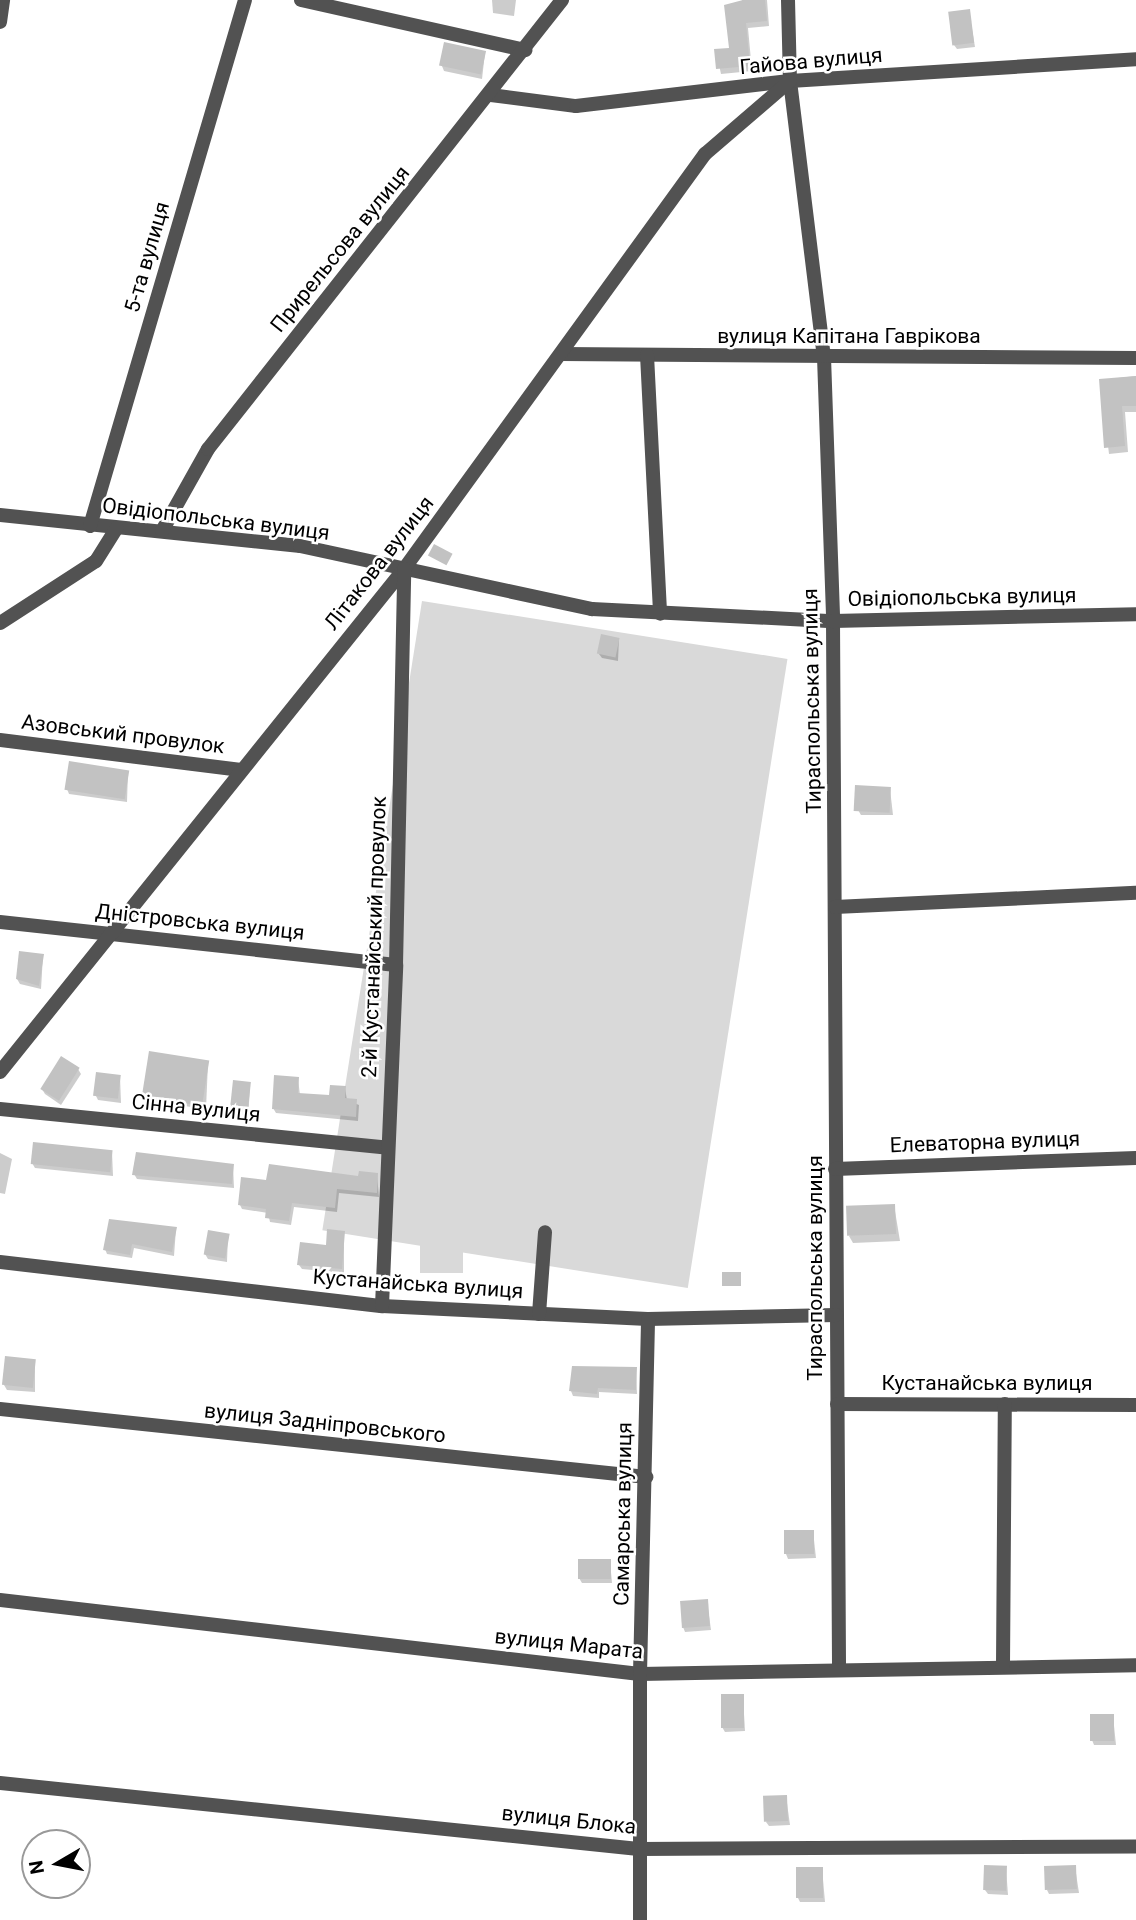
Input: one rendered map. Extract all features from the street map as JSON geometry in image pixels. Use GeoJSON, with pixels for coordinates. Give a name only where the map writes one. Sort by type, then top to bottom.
{"type":"FeatureCollection","features":[{"type":"Feature","properties":{"kind":"street"},"geometry":{"type":"LineString","coordinates":[[0,22],[3,0]]}},
{"type":"Feature","properties":{"kind":"street","name":"5-та вулиця"},"geometry":{"type":"LineString","coordinates":[[90,526],[245,0]]}},
{"type":"Feature","properties":{"kind":"street"},"geometry":{"type":"LineString","coordinates":[[301,0],[525,50]]}},
{"type":"Feature","properties":{"kind":"street","name":"Прирельсова вулиця"},"geometry":{"type":"LineString","coordinates":[[162,531],[208,449],[491,95],[562,0]]}},
{"type":"Feature","properties":{"kind":"street","name":"Тираспольська вулиця"},"geometry":{"type":"LineString","coordinates":[[788,0],[790,81],[824,357],[834,621],[839,1669]]}},
{"type":"Feature","properties":{"kind":"street","name":"Гайова вулиця"},"geometry":{"type":"LineString","coordinates":[[491,95],[576,106],[790,81],[1136,59]]}},
{"type":"Feature","properties":{"kind":"street","name":"Літакова вулиця"},"geometry":{"type":"LineString","coordinates":[[0,1072],[107,933],[404,569],[705,154],[790,81]]}},
{"type":"Feature","properties":{"kind":"street","name":"вулиця Капітана Гаврікова"},"geometry":{"type":"LineString","coordinates":[[561,354],[1136,358]]}},
{"type":"Feature","properties":{"kind":"street"},"geometry":{"type":"LineString","coordinates":[[647,355],[660,614]]}},
{"type":"Feature","properties":{"kind":"street","name":"Овідіопольська вулиця"},"geometry":{"type":"LineString","coordinates":[[0,515],[300,546],[592,609],[834,621],[1136,614]]}},
{"type":"Feature","properties":{"kind":"street"},"geometry":{"type":"LineString","coordinates":[[0,623],[96,561],[117,528]]}},
{"type":"Feature","properties":{"kind":"street","name":"2-й Кустанайський провулок"},"geometry":{"type":"LineString","coordinates":[[382,1306],[396,965],[404,569]]}},
{"type":"Feature","properties":{"kind":"street","name":"Азовський провулок"},"geometry":{"type":"LineString","coordinates":[[0,740],[241,770]]}},
{"type":"Feature","properties":{"kind":"street"},"geometry":{"type":"LineString","coordinates":[[835,906],[1136,892]]}},
{"type":"Feature","properties":{"kind":"street","name":"Дністровська вулиця"},"geometry":{"type":"LineString","coordinates":[[0,922],[396,965]]}},
{"type":"Feature","properties":{"kind":"street","name":"Сінна вулиця"},"geometry":{"type":"LineString","coordinates":[[0,1110],[387,1147]]}},
{"type":"Feature","properties":{"kind":"street","name":"Елеваторна вулиця"},"geometry":{"type":"LineString","coordinates":[[835,1169],[1136,1158]]}},
{"type":"Feature","properties":{"kind":"street"},"geometry":{"type":"LineString","coordinates":[[539,1314],[545,1232]]}},
{"type":"Feature","properties":{"kind":"street","name":"Кустанайська вулиця"},"geometry":{"type":"LineString","coordinates":[[0,1262],[382,1306],[648,1319],[836,1315]]}},
{"type":"Feature","properties":{"kind":"street","name":"Самарська вулиця"},"geometry":{"type":"LineString","coordinates":[[640,1920],[640,1674],[648,1319]]}},
{"type":"Feature","properties":{"kind":"street","name":"Кустанайська вулиця"},"geometry":{"type":"LineString","coordinates":[[837,1404],[1136,1405]]}},
{"type":"Feature","properties":{"kind":"street"},"geometry":{"type":"LineString","coordinates":[[1003,1666],[1006,1404]]}},
{"type":"Feature","properties":{"kind":"street","name":"вулиця Задніпровського"},"geometry":{"type":"LineString","coordinates":[[0,1409],[646,1477]]}},
{"type":"Feature","properties":{"kind":"street","name":"вулиця Марата"},"geometry":{"type":"LineString","coordinates":[[0,1600],[640,1674],[1136,1665]]}},
{"type":"Feature","properties":{"kind":"street","name":"вулиця Блока"},"geometry":{"type":"LineString","coordinates":[[0,1783],[639,1849],[1136,1846]]}},
{"type":"Feature","properties":{"kind":"shaded area"},"geometry":{"type":"Polygon","coordinates":[[[422,601],[787,659],[688,1288],[322,1230],[422,601]]]}},
{"type":"Feature","properties":{"kind":"shaded area"},"geometry":{"type":"Polygon","coordinates":[[[420,1245],[463,1245],[463,1273],[420,1273],[420,1245]]]}},
{"type":"Feature","properties":{"kind":"building"},"geometry":{"type":"Polygon","coordinates":[[[743,0],[765,0],[767,21],[746,23],[750,66],[716,69],[714,49],[729,48],[724,5],[743,0]]]}},
{"type":"Feature","properties":{"kind":"building"},"geometry":{"type":"Polygon","coordinates":[[[970,9],[974,43],[952,45],[948,12],[970,9]]]}},
{"type":"Feature","properties":{"kind":"building"},"geometry":{"type":"Polygon","coordinates":[[[444,42],[486,51],[481,74],[439,65],[444,42]]]}},
{"type":"Feature","properties":{"kind":"building"},"geometry":{"type":"Polygon","coordinates":[[[1136,376],[1136,406],[1122,406],[1125,446],[1104,448],[1099,379],[1136,376]]]}},
{"type":"Feature","properties":{"kind":"building"},"geometry":{"type":"Polygon","coordinates":[[[434,544],[453,554],[446,565],[428,555],[434,544]]]}},
{"type":"Feature","properties":{"kind":"building"},"geometry":{"type":"Polygon","coordinates":[[[601,634],[620,638],[615,658],[597,654],[601,634]]]}},
{"type":"Feature","properties":{"kind":"building"},"geometry":{"type":"Polygon","coordinates":[[[69,761],[129,771],[125,799],[64,790],[69,761]]]}},
{"type":"Feature","properties":{"kind":"building"},"geometry":{"type":"Polygon","coordinates":[[[855,785],[891,787],[890,813],[854,811],[855,785]]]}},
{"type":"Feature","properties":{"kind":"building"},"geometry":{"type":"Polygon","coordinates":[[[19,951],[44,954],[39,986],[16,979],[19,951]]]}},
{"type":"Feature","properties":{"kind":"building"},"geometry":{"type":"Polygon","coordinates":[[[149,1051],[209,1061],[202,1106],[142,1096],[149,1051]]]}},
{"type":"Feature","properties":{"kind":"building"},"geometry":{"type":"Polygon","coordinates":[[[61,1056],[80,1068],[59,1101],[40,1089],[61,1056]]]}},
{"type":"Feature","properties":{"kind":"building"},"geometry":{"type":"Polygon","coordinates":[[[96,1072],[121,1075],[118,1099],[93,1096],[96,1072]]]}},
{"type":"Feature","properties":{"kind":"building"},"geometry":{"type":"Polygon","coordinates":[[[274,1075],[299,1077],[298,1093],[329,1095],[330,1085],[346,1086],[345,1098],[357,1099],[356,1117],[272,1109],[274,1075]]]}},
{"type":"Feature","properties":{"kind":"building"},"geometry":{"type":"Polygon","coordinates":[[[233,1080],[251,1082],[247,1117],[229,1115],[233,1080]]]}},
{"type":"Feature","properties":{"kind":"building"},"geometry":{"type":"Polygon","coordinates":[[[33,1142],[113,1150],[110,1172],[31,1164],[33,1142]]]}},
{"type":"Feature","properties":{"kind":"building"},"geometry":{"type":"Polygon","coordinates":[[[136,1152],[234,1164],[232,1184],[132,1175],[136,1152]]]}},
{"type":"Feature","properties":{"kind":"building"},"geometry":{"type":"Polygon","coordinates":[[[269,1164],[358,1176],[359,1171],[378,1173],[377,1193],[337,1189],[335,1208],[292,1203],[289,1221],[265,1218],[266,1209],[238,1205],[241,1177],[266,1180],[269,1164]]]}},
{"type":"Feature","properties":{"kind":"building"},"geometry":{"type":"Polygon","coordinates":[[[895,1204],[896,1234],[847,1236],[846,1206],[895,1204]]]}},
{"type":"Feature","properties":{"kind":"building"},"geometry":{"type":"Polygon","coordinates":[[[109,1219],[177,1227],[172,1252],[132,1244],[130,1255],[103,1250],[109,1219]]]}},
{"type":"Feature","properties":{"kind":"building"},"geometry":{"type":"Polygon","coordinates":[[[327,1229],[345,1231],[342,1269],[297,1265],[300,1242],[326,1245],[327,1229]]]}},
{"type":"Feature","properties":{"kind":"building"},"geometry":{"type":"Polygon","coordinates":[[[208,1230],[230,1234],[225,1258],[204,1255],[208,1230]]]}},
{"type":"Feature","properties":{"kind":"building"},"geometry":{"type":"Polygon","coordinates":[[[722,1272],[741,1272],[741,1286],[722,1286],[722,1272]]]}},
{"type":"Feature","properties":{"kind":"building"},"geometry":{"type":"Polygon","coordinates":[[[5,1356],[36,1359],[33,1388],[2,1385],[5,1356]]]}},
{"type":"Feature","properties":{"kind":"building"},"geometry":{"type":"Polygon","coordinates":[[[572,1366],[637,1367],[636,1390],[598,1388],[597,1394],[569,1391],[572,1366]]]}},
{"type":"Feature","properties":{"kind":"building"},"geometry":{"type":"Polygon","coordinates":[[[784,1530],[814,1530],[814,1554],[784,1554],[784,1530]]]}},
{"type":"Feature","properties":{"kind":"building"},"geometry":{"type":"Polygon","coordinates":[[[578,1559],[611,1559],[611,1579],[578,1579],[578,1559]]]}},
{"type":"Feature","properties":{"kind":"building"},"geometry":{"type":"Polygon","coordinates":[[[708,1599],[710,1626],[682,1628],[680,1601],[708,1599]]]}},
{"type":"Feature","properties":{"kind":"building"},"geometry":{"type":"Polygon","coordinates":[[[721,1694],[744,1694],[744,1728],[721,1728],[721,1694]]]}},
{"type":"Feature","properties":{"kind":"building"},"geometry":{"type":"Polygon","coordinates":[[[1090,1714],[1114,1714],[1114,1741],[1090,1741],[1090,1714]]]}},
{"type":"Feature","properties":{"kind":"building"},"geometry":{"type":"Polygon","coordinates":[[[787,1795],[788,1821],[764,1822],[763,1796],[787,1795]]]}},
{"type":"Feature","properties":{"kind":"building"},"geometry":{"type":"Polygon","coordinates":[[[984,1865],[1007,1866],[1006,1891],[983,1890],[984,1865]]]}},
{"type":"Feature","properties":{"kind":"building"},"geometry":{"type":"Polygon","coordinates":[[[1076,1865],[1077,1889],[1045,1890],[1044,1866],[1076,1865]]]}},
{"type":"Feature","properties":{"kind":"building"},"geometry":{"type":"Polygon","coordinates":[[[796,1867],[823,1867],[823,1898],[796,1898],[796,1867]]]}}]}
